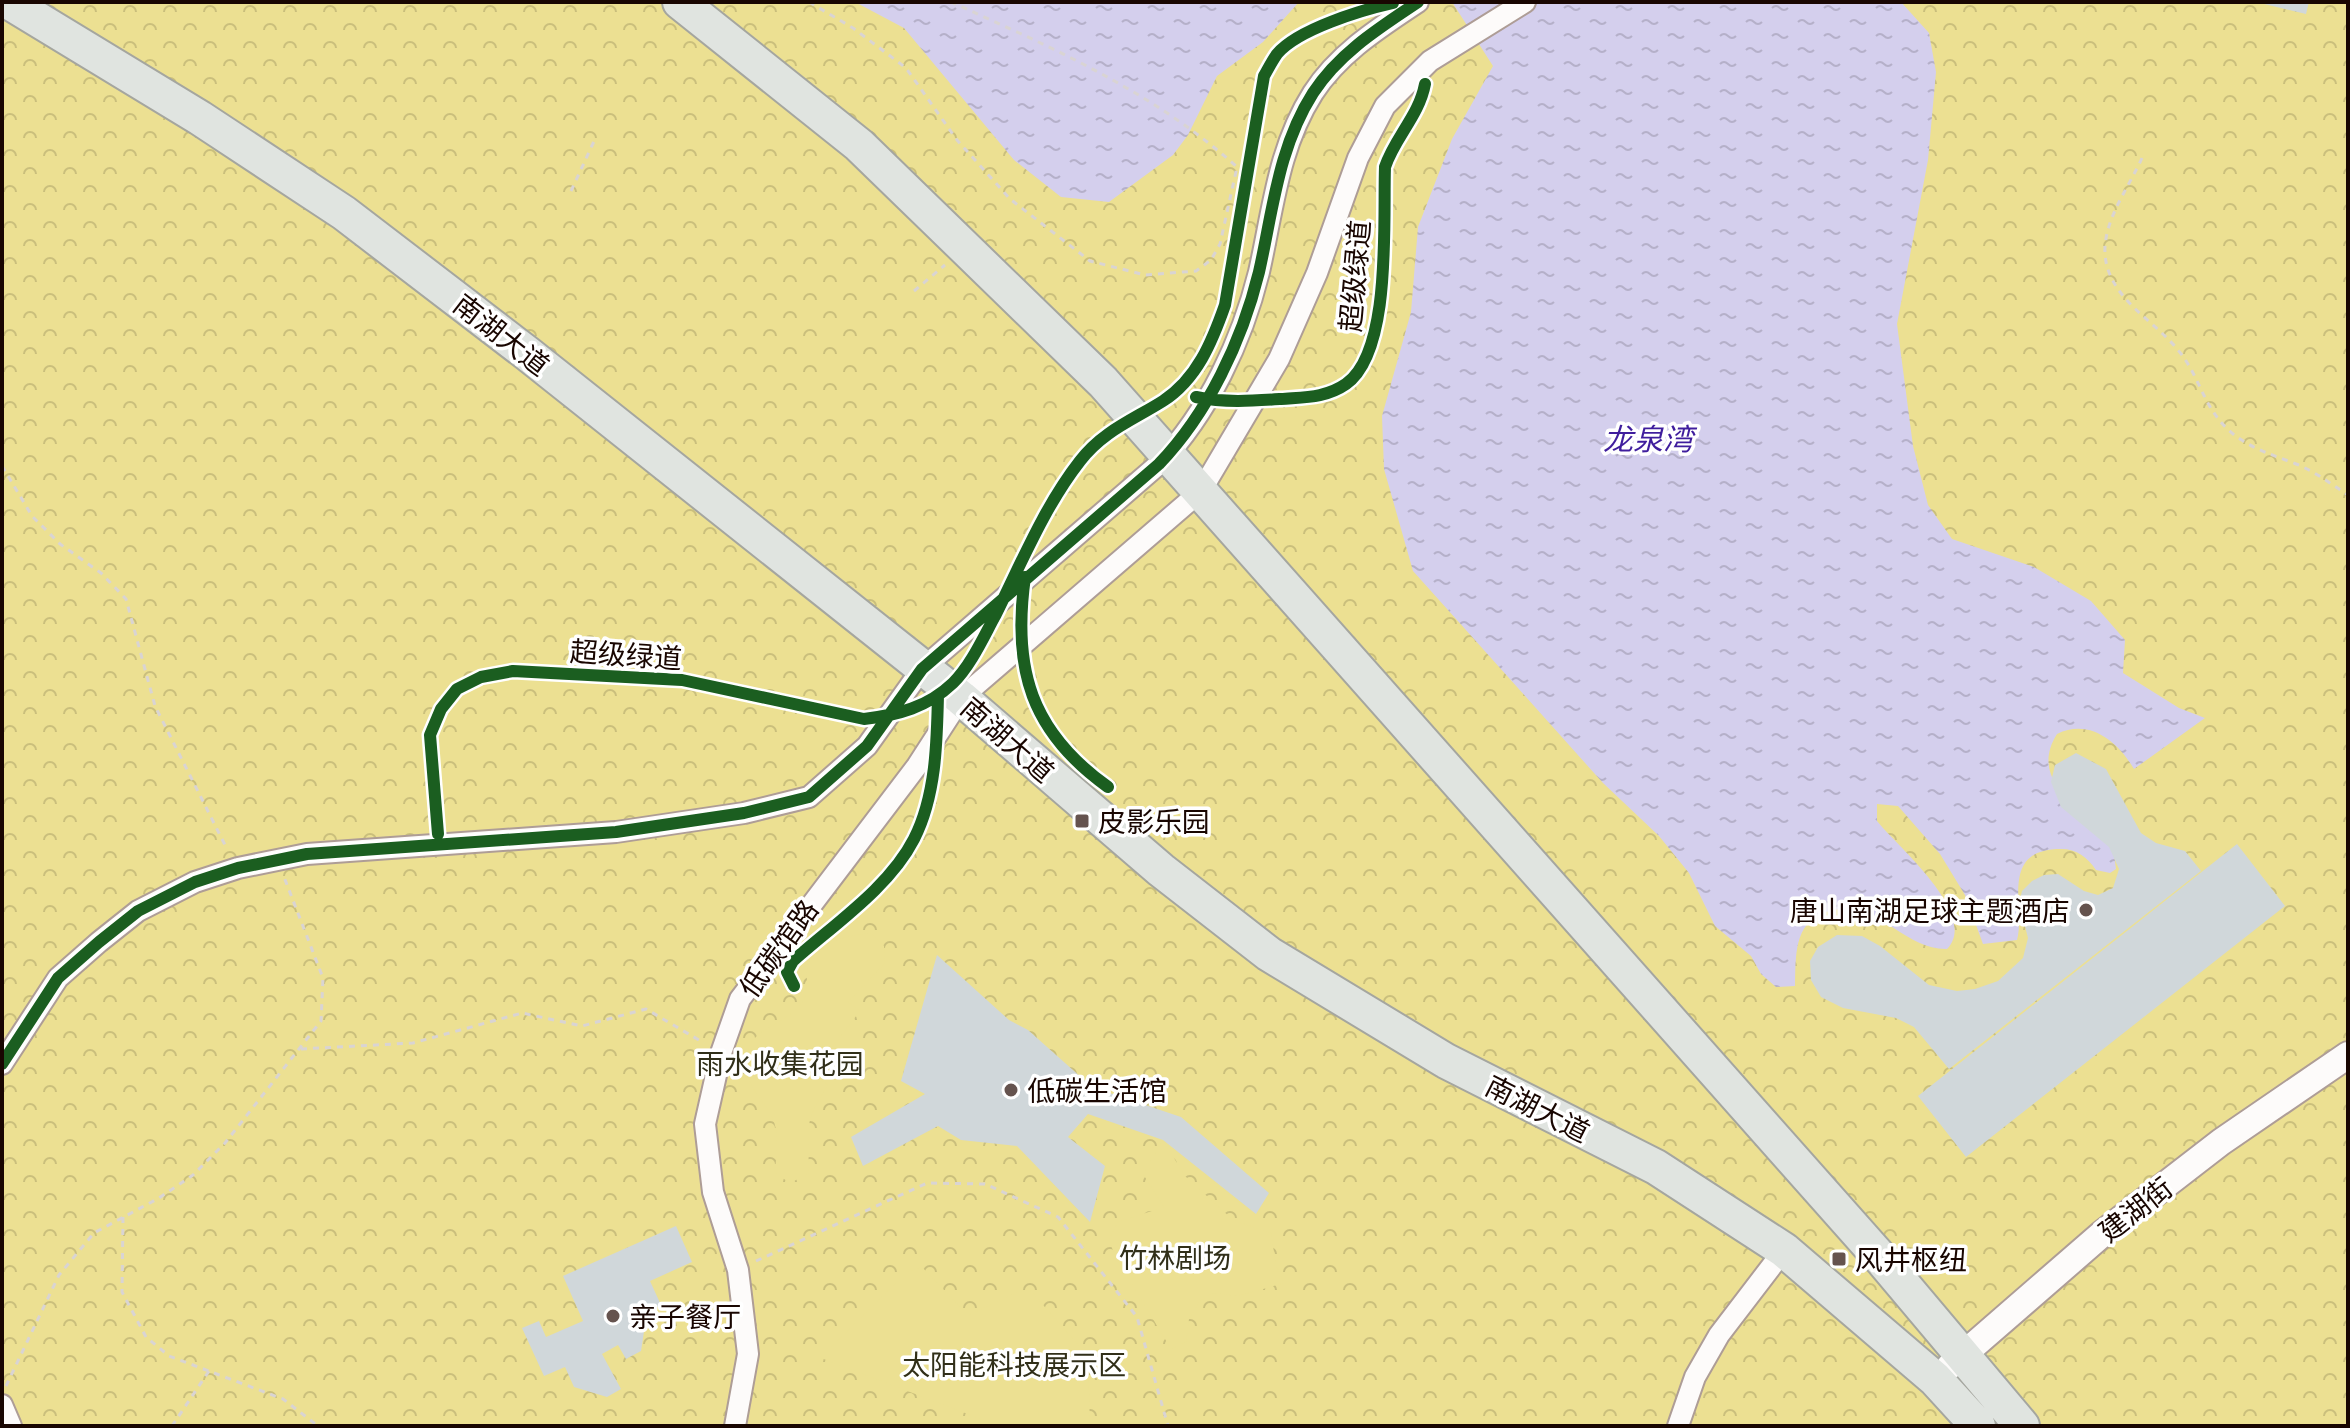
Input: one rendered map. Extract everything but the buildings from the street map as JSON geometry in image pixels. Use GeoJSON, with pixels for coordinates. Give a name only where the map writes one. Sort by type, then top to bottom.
{"type":"FeatureCollection","features":[{"type":"Feature","properties":{"kind":"highway","name":"南湖大道"},"geometry":{"type":"LineString","coordinates":[[9,2],[200,118],[344,213],[528,354],[961,698],[1161,870],[1269,954],[1446,1061],[1656,1167],[1784,1250],[1935,1379],[1978,1426]]}},
{"type":"Feature","properties":{"kind":"highway"},"geometry":{"type":"LineString","coordinates":[[680,2],[859,145],[968,247],[1170,453],[1874,1250],[2022,1426]]}},
{"type":"Feature","properties":{"kind":"street"},"geometry":{"type":"LineString","coordinates":[[2,1064],[58,978],[138,911],[195,882],[277,859],[616,832],[744,813],[809,797],[867,746],[922,669],[1170,453],[1187,432],[1226,365],[1244,321],[1258,275],[1279,169],[1314,92],[1363,38],[1418,2]]}},
{"type":"Feature","properties":{"kind":"street","name":"低碳馆路"},"geometry":{"type":"LineString","coordinates":[[735,1426],[748,1354],[738,1270],[713,1192],[705,1124],[721,1053],[740,999],[917,766],[961,698],[1201,491],[1279,359],[1317,273],[1373,126],[1403,85],[1430,61],[1525,2]]}},
{"type":"Feature","properties":{"kind":"street","name":"建湖街"},"geometry":{"type":"LineString","coordinates":[[1935,1379],[2102,1234],[2221,1142],[2348,1055]]}},
{"type":"Feature","properties":{"kind":"street"},"geometry":{"type":"LineString","coordinates":[[1678,1426],[1695,1377],[1719,1335],[1784,1250]]}},
{"type":"Feature","properties":{"kind":"street"},"geometry":{"type":"LineString","coordinates":[[2,1405],[11,1426]]}},
{"type":"Feature","properties":{"kind":"path"},"geometry":{"type":"LineString","coordinates":[[809,2],[853,28],[906,68],[957,140],[1010,199],[1090,261],[1145,275],[1171,275],[1196,271],[1211,260],[1220,244],[1237,167],[1213,145],[1111,78],[951,2]]}},
{"type":"Feature","properties":{"kind":"path"},"geometry":{"type":"LineString","coordinates":[[571,191],[596,137]]}},
{"type":"Feature","properties":{"kind":"path"},"geometry":{"type":"LineString","coordinates":[[1237,232],[1251,154]]}},
{"type":"Feature","properties":{"kind":"path"},"geometry":{"type":"LineString","coordinates":[[2142,158],[2107,232],[2105,256],[2115,283],[2135,310],[2181,353],[2212,415],[2251,446],[2297,464],[2348,495]]}},
{"type":"Feature","properties":{"kind":"path"},"geometry":{"type":"LineString","coordinates":[[914,291],[968,247]]}},
{"type":"Feature","properties":{"kind":"path"},"geometry":{"type":"LineString","coordinates":[[2,466],[32,516],[60,544],[101,573],[126,599],[155,706],[238,868]]}},
{"type":"Feature","properties":{"kind":"path"},"geometry":{"type":"LineString","coordinates":[[2,1395],[59,1275],[94,1233],[193,1175],[225,1143],[321,1021],[323,978],[277,859]]}},
{"type":"Feature","properties":{"kind":"path"},"geometry":{"type":"LineString","coordinates":[[301,1049],[413,1043],[522,1013],[582,1026],[646,1009],[721,1053]]}},
{"type":"Feature","properties":{"kind":"path"},"geometry":{"type":"LineString","coordinates":[[738,1270],[927,1183],[985,1184],[1058,1217],[1137,1317],[1168,1426]]}},
{"type":"Feature","properties":{"kind":"path"},"geometry":{"type":"LineString","coordinates":[[123,1217],[122,1292],[146,1337],[169,1356],[283,1399],[318,1426]]}},
{"type":"Feature","properties":{"kind":"path"},"geometry":{"type":"LineString","coordinates":[[172,1426],[209,1371]]}},
{"type":"Feature","properties":{"kind":"green space"},"geometry":{"type":"Polygon","coordinates":[[[2,2],[2348,2],[2348,1426],[2,1426],[2,2]]]}},
{"type":"Feature","properties":{"kind":"green space","name":"雨水收集花园"},"geometry":{"type":"Polygon","coordinates":[[[871,933],[884,946],[885,963],[848,1002],[860,1011],[812,1073],[828,1085],[810,1120],[808,1174],[790,1183],[775,1173],[776,1128],[748,1077],[750,1046],[763,1031],[803,1001],[807,970],[815,952],[832,942],[871,933]]]}},
{"type":"Feature","properties":{"kind":"green space","name":"竹林剧场"},"geometry":{"type":"Polygon","coordinates":[[[1163,1140],[1185,1176],[1233,1220],[1271,1233],[1276,1265],[1284,1283],[1238,1296],[1213,1293],[1200,1301],[1189,1319],[1186,1342],[1171,1349],[1114,1254],[1109,1239],[1118,1222],[1164,1207],[1143,1174],[1163,1140]]]}},
{"type":"Feature","properties":{"kind":"green space","name":"太阳能科技展示区"},"geometry":{"type":"Polygon","coordinates":[[[922,1267],[968,1315],[1029,1289],[1088,1356],[1090,1426],[999,1426],[821,1358],[906,1272],[922,1267]]]}},
{"type":"Feature","properties":{"kind":"water"},"geometry":{"type":"Polygon","coordinates":[[[855,2],[1299,2],[1263,42],[1217,76],[1188,135],[1173,155],[1109,202],[1061,197],[1014,160],[904,28],[855,2]]]}},
{"type":"Feature","properties":{"kind":"water","name":"龙泉湾"},"geometry":{"type":"Polygon","coordinates":[[[1452,2],[1901,2],[1929,33],[1936,72],[1928,160],[1897,324],[1913,446],[1928,505],[1952,539],[2034,567],[2091,601],[2125,640],[2123,673],[2179,708],[2205,718],[2134,769],[2120,750],[2102,735],[2081,729],[2057,734],[2049,752],[2049,768],[2054,782],[2110,844],[2116,869],[2110,873],[2096,870],[2081,855],[2067,849],[2041,852],[2029,859],[2022,869],[2019,882],[2017,940],[1983,944],[1965,895],[1940,854],[1898,806],[1877,804],[1877,821],[1945,900],[1953,918],[1954,935],[1947,949],[1916,941],[1860,911],[1844,909],[1826,912],[1807,924],[1798,942],[1795,986],[1776,987],[1761,974],[1751,956],[1715,926],[1689,873],[1659,836],[1603,783],[1413,571],[1384,469],[1382,416],[1411,312],[1418,227],[1452,139],[1493,66],[1452,2]]]}},
{"type":"Feature","properties":{"kind":"cycle path"},"geometry":{"type":"LineString","coordinates":[[2,1064],[58,978],[138,911],[195,882],[238,868],[307,854],[616,832],[744,813],[809,797],[867,746],[922,669],[1159,464],[1177,444],[1208,399],[1243,324],[1259,272],[1284,157],[1301,114],[1323,79],[1347,53],[1418,2]]}},
{"type":"Feature","properties":{"kind":"cycle path","name":"超级绿道"},"geometry":{"type":"LineString","coordinates":[[438,834],[430,735],[441,709],[457,689],[481,677],[513,671],[682,680],[864,719],[912,708],[953,683],[976,651],[1044,517],[1080,461],[1108,434],[1175,392],[1194,371],[1209,346],[1225,305],[1264,76],[1275,57],[1287,45],[1315,29],[1393,3]]}},
{"type":"Feature","properties":{"kind":"cycle path","name":"超级绿道"},"geometry":{"type":"LineString","coordinates":[[1196,397],[1238,401],[1315,396],[1346,384],[1361,368],[1371,344],[1382,284],[1385,167],[1418,106],[1425,84]]}},
{"type":"Feature","properties":{"kind":"cycle path"},"geometry":{"type":"LineString","coordinates":[[1025,577],[1022,641],[1025,669],[1033,696],[1044,721],[1061,744],[1108,787]]}},
{"type":"Feature","properties":{"kind":"cycle path"},"geometry":{"type":"LineString","coordinates":[[794,986],[787,972],[793,961],[875,890],[914,839],[931,787],[938,695]]}},
{"type":"Feature","properties":{"kind":"place","name":"皮影乐园"},"geometry":{"type":"Point","coordinates":[1082,821]}},
{"type":"Feature","properties":{"kind":"place","name":"唐山南湖足球主题酒店"},"geometry":{"type":"Point","coordinates":[2086,910]}},
{"type":"Feature","properties":{"kind":"place","name":"低碳生活馆"},"geometry":{"type":"Point","coordinates":[1011,1090]}},
{"type":"Feature","properties":{"kind":"place","name":"风井枢纽"},"geometry":{"type":"Point","coordinates":[1839,1259]}},
{"type":"Feature","properties":{"kind":"place","name":"亲子餐厅"},"geometry":{"type":"Point","coordinates":[613,1316]}}]}
